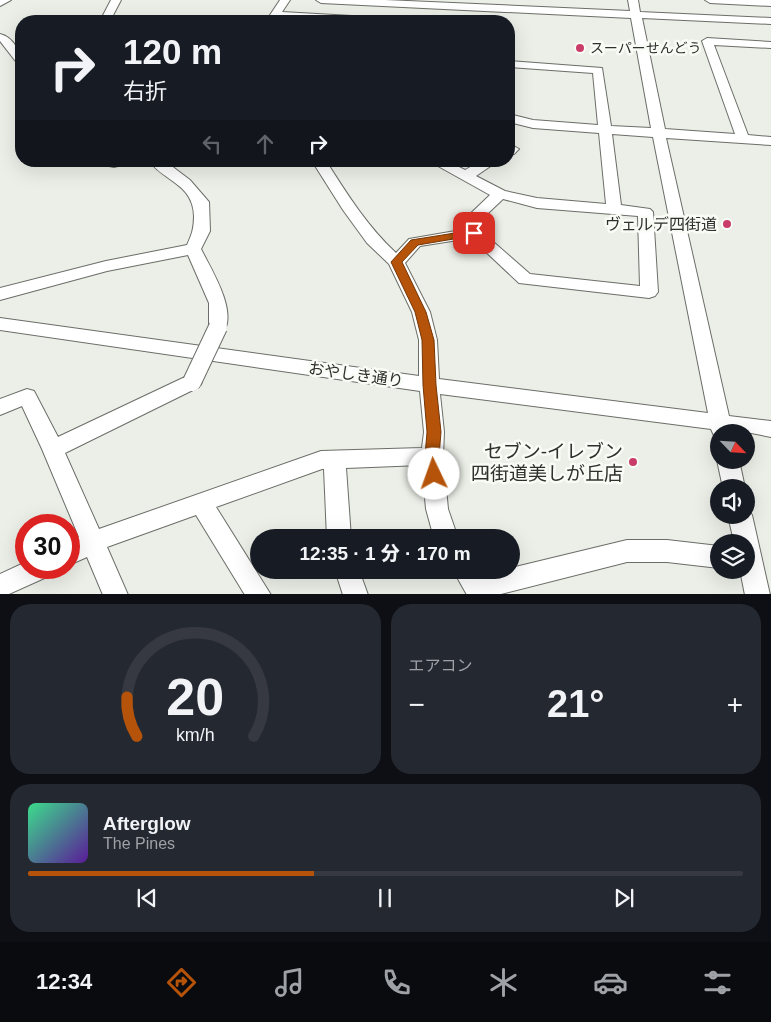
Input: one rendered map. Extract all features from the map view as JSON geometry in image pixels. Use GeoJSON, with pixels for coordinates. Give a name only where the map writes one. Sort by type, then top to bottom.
{"type":"FeatureCollection","features":[{"type":"Feature","properties":{"kind":"street"},"geometry":{"type":"LineString","coordinates":[[0,3],[6,0]]}},
{"type":"Feature","properties":{"kind":"street"},"geometry":{"type":"LineString","coordinates":[[108,15],[116,0]]}},
{"type":"Feature","properties":{"kind":"street"},"geometry":{"type":"LineString","coordinates":[[276,15],[284,0]]}},
{"type":"Feature","properties":{"kind":"street"},"geometry":{"type":"LineString","coordinates":[[320,0],[455,6],[603,3]]}},
{"type":"Feature","properties":{"kind":"street"},"geometry":{"type":"LineString","coordinates":[[542,0],[557,4],[636,15],[771,22]]}},
{"type":"Feature","properties":{"kind":"street"},"geometry":{"type":"LineString","coordinates":[[633,0],[659,134],[720,424]]}},
{"type":"Feature","properties":{"kind":"street"},"geometry":{"type":"LineString","coordinates":[[710,0],[771,3]]}},
{"type":"Feature","properties":{"kind":"street"},"geometry":{"type":"LineString","coordinates":[[0,37],[15,54]]}},
{"type":"Feature","properties":{"kind":"street"},"geometry":{"type":"LineString","coordinates":[[743,139],[707,41],[770,46]]}},
{"type":"Feature","properties":{"kind":"street"},"geometry":{"type":"LineString","coordinates":[[515,64],[598,70],[614,210]]}},
{"type":"Feature","properties":{"kind":"street"},"geometry":{"type":"LineString","coordinates":[[515,120],[533,124],[771,142]]}},
{"type":"Feature","properties":{"kind":"street"},"geometry":{"type":"LineString","coordinates":[[164,167],[185,183],[201,202],[202,231],[193,249]]}},
{"type":"Feature","properties":{"kind":"street"},"geometry":{"type":"LineString","coordinates":[[323,167],[348,207],[368,233],[396,262],[420,312],[428,340],[429,385],[434,432],[432,456],[437,509],[443,529]]}},
{"type":"Feature","properties":{"kind":"street"},"geometry":{"type":"LineString","coordinates":[[448,167],[500,194],[537,203],[645,212],[649,292],[525,279],[474,233]]}},
{"type":"Feature","properties":{"kind":"street"},"geometry":{"type":"LineString","coordinates":[[466,176],[481,167]]}},
{"type":"Feature","properties":{"kind":"street"},"geometry":{"type":"LineString","coordinates":[[474,233],[476,216],[500,194]]}},
{"type":"Feature","properties":{"kind":"street"},"geometry":{"type":"LineString","coordinates":[[396,262],[415,242],[474,233]]}},
{"type":"Feature","properties":{"kind":"street"},"geometry":{"type":"LineString","coordinates":[[0,294],[106,266],[193,249]]}},
{"type":"Feature","properties":{"kind":"street"},"geometry":{"type":"LineString","coordinates":[[53,449],[192,382],[218,327],[218,303],[193,249]]}},
{"type":"Feature","properties":{"kind":"street","name":"おやしき通り"},"geometry":{"type":"LineString","coordinates":[[0,324],[710,426]]}},
{"type":"Feature","properties":{"kind":"street"},"geometry":{"type":"LineString","coordinates":[[0,407],[27,396],[53,449],[116,594]]}},
{"type":"Feature","properties":{"kind":"street","name":"おやしき通り"},"geometry":{"type":"LineString","coordinates":[[755,429],[771,429]]}},
{"type":"Feature","properties":{"kind":"street"},"geometry":{"type":"LineString","coordinates":[[80,548],[93,542],[321,460],[432,456]]}},
{"type":"Feature","properties":{"kind":"street"},"geometry":{"type":"LineString","coordinates":[[334,459],[338,529]]}},
{"type":"Feature","properties":{"kind":"street"},"geometry":{"type":"LineString","coordinates":[[201,503],[259,594]]}},
{"type":"Feature","properties":{"kind":"street"},"geometry":{"type":"LineString","coordinates":[[475,584],[627,551],[667,551],[710,556]]}},
{"type":"Feature","properties":{"kind":"street"},"geometry":{"type":"LineString","coordinates":[[0,586],[16,579]]}},
{"type":"Feature","properties":{"kind":"street"},"geometry":{"type":"LineString","coordinates":[[350,579],[356,594]]}},
{"type":"Feature","properties":{"kind":"street"},"geometry":{"type":"LineString","coordinates":[[753,579],[758,594]]}},
{"type":"Feature","properties":{"kind":"place","name":"スーパーせんどう"},"geometry":{"type":"Point","coordinates":[580,48]}},
{"type":"Feature","properties":{"kind":"place","name":"ヴェルデ四街道"},"geometry":{"type":"Point","coordinates":[727,224]}},
{"type":"Feature","properties":{"kind":"place","name":"セブン-イレブン 四街道美しが丘店"},"geometry":{"type":"Point","coordinates":[633,462]}},
{"type":"Feature","properties":{"kind":"route"},"geometry":{"type":"LineString","coordinates":[[434,474],[432,456],[434,432],[429,385],[428,340],[420,312],[396,262],[415,242],[474,233]]}}]}
